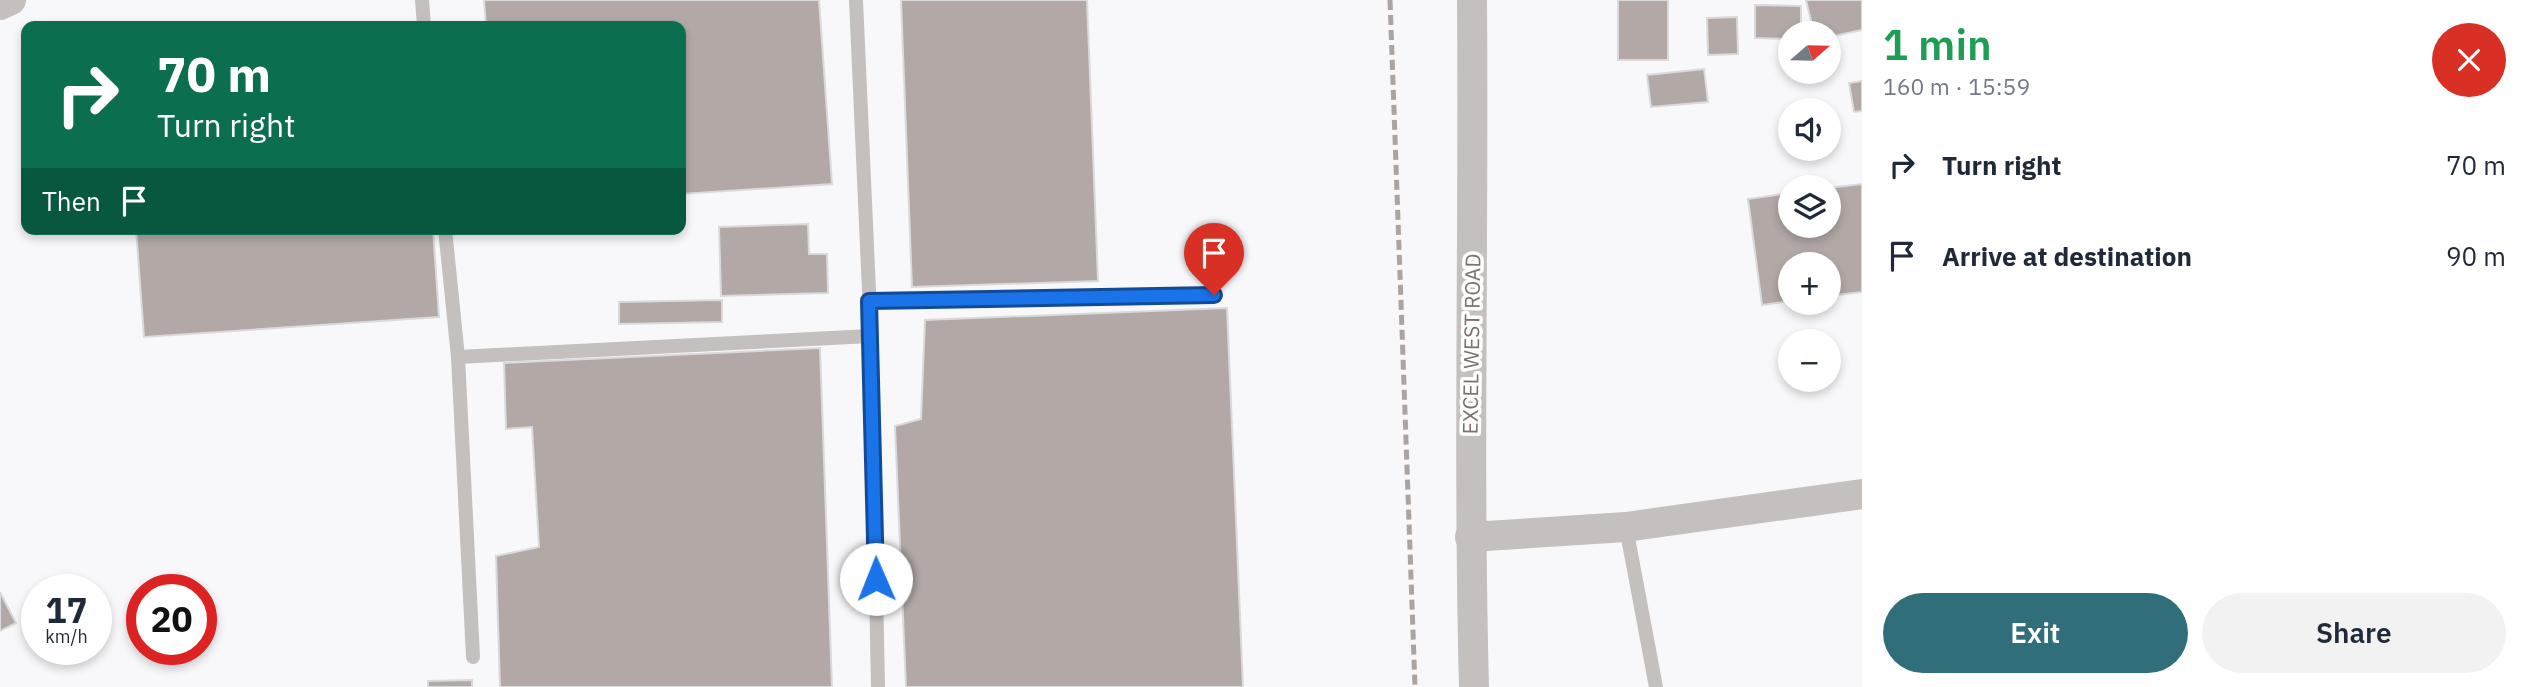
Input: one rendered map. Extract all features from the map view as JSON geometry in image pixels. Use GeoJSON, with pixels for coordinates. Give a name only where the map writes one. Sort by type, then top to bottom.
{"type":"FeatureCollection","features":[{"type":"Feature","properties":{"kind":"street"},"geometry":{"type":"LineString","coordinates":[[0,5],[11,0]]}},
{"type":"Feature","properties":{"kind":"street","name":"EXCEL WEST ROAD"},"geometry":{"type":"LineString","coordinates":[[1472,0],[1470,537],[1474,687]]}},
{"type":"Feature","properties":{"kind":"street"},"geometry":{"type":"LineString","coordinates":[[1470,537],[1626,527],[1862,494]]}},
{"type":"Feature","properties":{"kind":"lane"},"geometry":{"type":"LineString","coordinates":[[422,0],[424,21]]}},
{"type":"Feature","properties":{"kind":"lane"},"geometry":{"type":"LineString","coordinates":[[856,0],[871,336],[878,687]]}},
{"type":"Feature","properties":{"kind":"lane"},"geometry":{"type":"LineString","coordinates":[[446,235],[458,357],[473,657]]}},
{"type":"Feature","properties":{"kind":"lane"},"geometry":{"type":"LineString","coordinates":[[869,301],[1214,295]]}},
{"type":"Feature","properties":{"kind":"lane"},"geometry":{"type":"LineString","coordinates":[[458,357],[871,336]]}},
{"type":"Feature","properties":{"kind":"lane"},"geometry":{"type":"LineString","coordinates":[[1626,527],[1656,687]]}},
{"type":"Feature","properties":{"kind":"building"},"geometry":{"type":"Polygon","coordinates":[[[484,0],[819,0],[832,184],[686,194],[686,21],[486,21],[484,0]]]}},
{"type":"Feature","properties":{"kind":"building"},"geometry":{"type":"Polygon","coordinates":[[[901,0],[1087,0],[1098,281],[912,287],[901,0]]]}},
{"type":"Feature","properties":{"kind":"building"},"geometry":{"type":"Polygon","coordinates":[[[1618,0],[1668,0],[1668,60],[1618,60],[1618,0]]]}},
{"type":"Feature","properties":{"kind":"building"},"geometry":{"type":"Polygon","coordinates":[[[1806,0],[1862,0],[1862,30],[1841,34],[1841,21],[1811,21],[1806,0]]]}},
{"type":"Feature","properties":{"kind":"building"},"geometry":{"type":"Polygon","coordinates":[[[1755,5],[1801,6],[1801,21],[1778,21],[1778,39],[1755,38],[1755,5]]]}},
{"type":"Feature","properties":{"kind":"building"},"geometry":{"type":"Polygon","coordinates":[[[1737,17],[1738,54],[1708,55],[1707,18],[1737,17]]]}},
{"type":"Feature","properties":{"kind":"building"},"geometry":{"type":"Polygon","coordinates":[[[1704,69],[1708,102],[1651,107],[1647,75],[1704,69]]]}},
{"type":"Feature","properties":{"kind":"building"},"geometry":{"type":"Polygon","coordinates":[[[1862,81],[1862,111],[1854,112],[1849,83],[1862,81]]]}},
{"type":"Feature","properties":{"kind":"building"},"geometry":{"type":"Polygon","coordinates":[[[1862,184],[1862,292],[1841,295],[1841,252],[1778,252],[1778,303],[1762,305],[1748,199],[1778,195],[1778,238],[1841,238],[1841,187],[1862,184]]]}},
{"type":"Feature","properties":{"kind":"building"},"geometry":{"type":"Polygon","coordinates":[[[808,224],[809,254],[827,254],[828,293],[721,296],[719,227],[808,224]]]}},
{"type":"Feature","properties":{"kind":"building"},"geometry":{"type":"Polygon","coordinates":[[[136,235],[433,235],[439,317],[144,337],[136,235]]]}},
{"type":"Feature","properties":{"kind":"building"},"geometry":{"type":"Polygon","coordinates":[[[722,300],[722,322],[619,324],[619,302],[722,300]]]}},
{"type":"Feature","properties":{"kind":"building"},"geometry":{"type":"Polygon","coordinates":[[[1227,308],[1243,687],[906,687],[895,426],[921,419],[925,320],[1227,308]]]}},
{"type":"Feature","properties":{"kind":"building"},"geometry":{"type":"Polygon","coordinates":[[[820,348],[832,687],[500,687],[496,556],[539,547],[532,427],[506,429],[504,363],[820,348]]]}},
{"type":"Feature","properties":{"kind":"building"},"geometry":{"type":"Polygon","coordinates":[[[0,592],[16,623],[0,631],[0,592]]]}},
{"type":"Feature","properties":{"kind":"building"},"geometry":{"type":"Polygon","coordinates":[[[472,680],[472,687],[428,687],[428,681],[472,680]]]}},
{"type":"Feature","properties":{"kind":"railway"},"geometry":{"type":"LineString","coordinates":[[1390,0],[1415,687]]}},
{"type":"Feature","properties":{"kind":"route"},"geometry":{"type":"LineString","coordinates":[[876,579],[869,301],[1214,295]]}}]}
